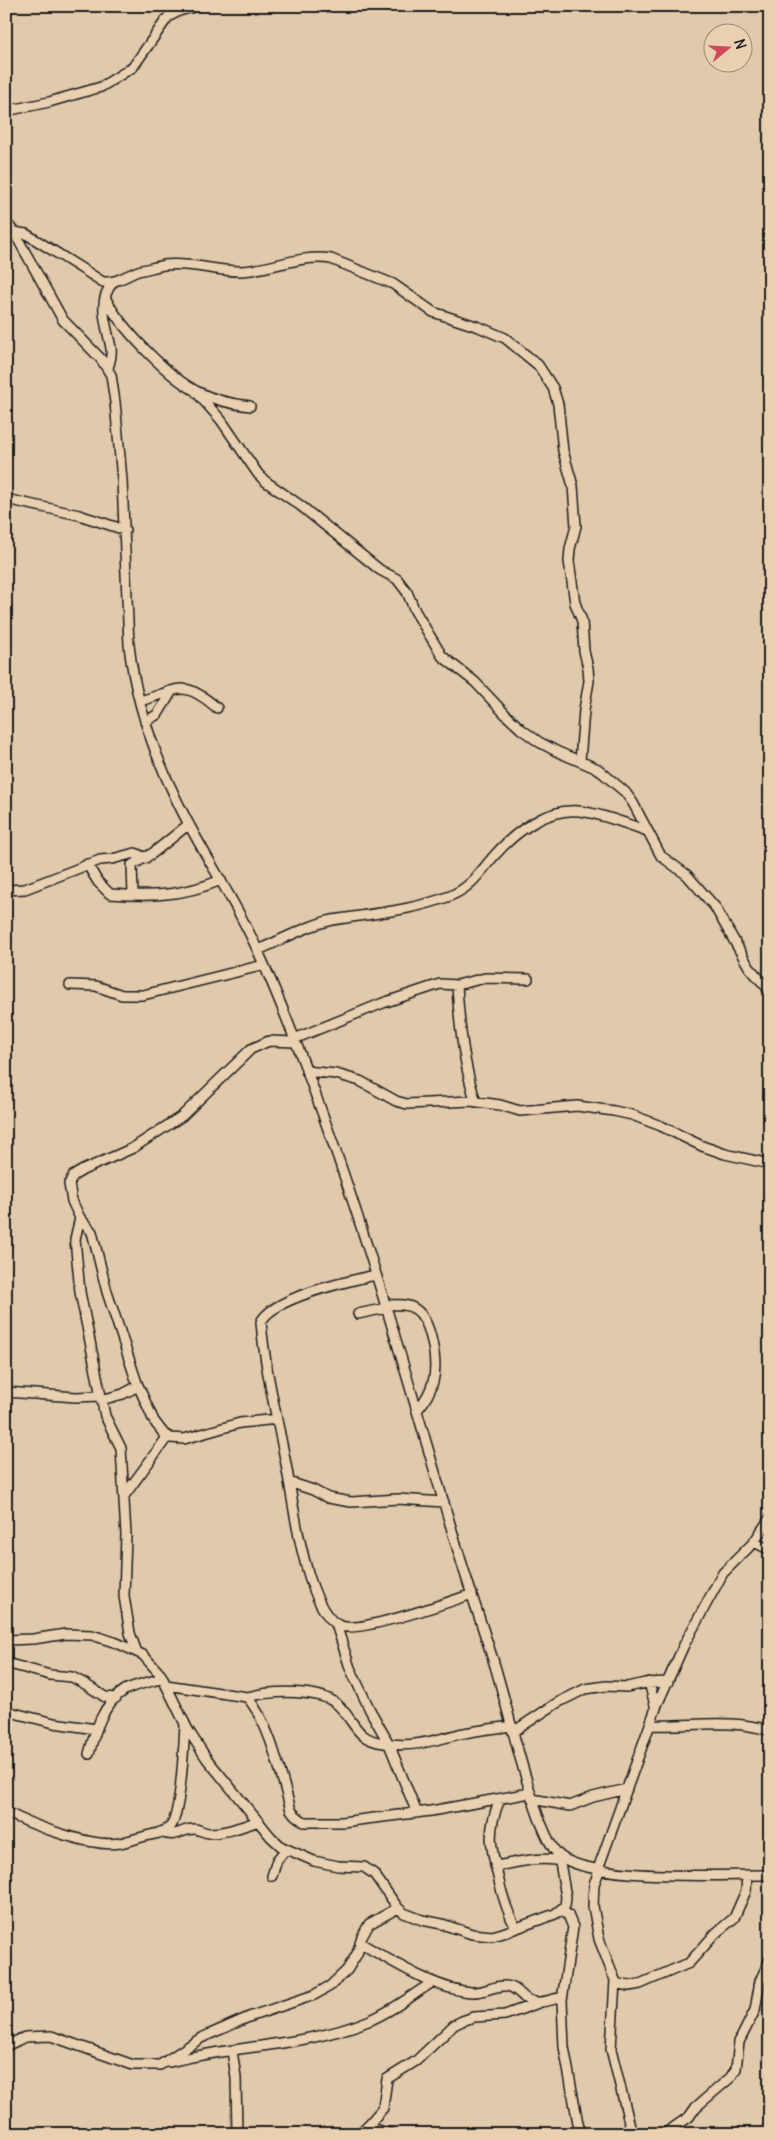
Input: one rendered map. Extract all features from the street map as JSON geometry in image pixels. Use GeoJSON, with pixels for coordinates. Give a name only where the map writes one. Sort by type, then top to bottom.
{"type":"FeatureCollection","features":[{"type":"Feature","properties":{"kind":"street"},"geometry":{"type":"LineString","coordinates":[[6,111],[58,100],[102,87],[121,76],[138,61],[168,17],[179,11],[197,6]]}},
{"type":"Feature","properties":{"kind":"street"},"geometry":{"type":"LineString","coordinates":[[6,222],[14,232],[64,320],[108,368]]}},
{"type":"Feature","properties":{"kind":"street"},"geometry":{"type":"LineString","coordinates":[[14,232],[26,234],[102,282],[113,282],[139,271],[163,266],[183,265],[238,271],[260,269],[296,260],[331,259],[393,284],[433,312],[498,334],[514,344],[538,365],[553,388],[558,404],[563,452],[574,486],[576,526],[569,561],[575,603],[582,621],[589,681],[584,710],[580,761]]}},
{"type":"Feature","properties":{"kind":"street"},"geometry":{"type":"LineString","coordinates":[[6,1640],[33,1640],[66,1634],[92,1635],[136,1650],[149,1660],[164,1682],[185,1724],[207,1759],[271,1837],[286,1849],[322,1863],[364,1867],[374,1874],[398,1908],[404,1913],[479,1936],[492,1936],[562,1910],[565,1906],[566,1897],[560,1859],[546,1837],[531,1796],[418,1409],[330,1133],[258,950],[168,782],[145,722],[132,669],[129,645],[125,530],[116,402],[108,368],[111,348],[104,318],[106,299],[113,282]]}},
{"type":"Feature","properties":{"kind":"street"},"geometry":{"type":"LineString","coordinates":[[106,299],[116,315],[148,352],[196,392],[221,420],[258,474],[265,481],[336,533],[380,570],[397,579],[402,584],[415,611],[442,656],[475,682],[521,729],[558,752],[598,769],[625,792],[633,802],[661,856],[687,875],[715,907],[749,967],[770,991]]}},
{"type":"Feature","properties":{"kind":"street"},"geometry":{"type":"LineString","coordinates":[[196,392],[224,402],[250,406]]}},
{"type":"Feature","properties":{"kind":"street"},"geometry":{"type":"LineString","coordinates":[[6,499],[79,515],[125,530]]}},
{"type":"Feature","properties":{"kind":"street"},"geometry":{"type":"LineString","coordinates":[[140,701],[181,688],[192,690],[217,708]]}},
{"type":"Feature","properties":{"kind":"street"},"geometry":{"type":"LineString","coordinates":[[145,722],[158,714],[172,691]]}},
{"type":"Feature","properties":{"kind":"street"},"geometry":{"type":"LineString","coordinates":[[258,950],[330,921],[404,910],[459,892],[470,885],[494,855],[518,834],[533,823],[558,813],[570,811],[584,812],[648,831]]}},
{"type":"Feature","properties":{"kind":"street"},"geometry":{"type":"LineString","coordinates":[[134,895],[132,865],[146,858],[189,824]]}},
{"type":"Feature","properties":{"kind":"street"},"geometry":{"type":"LineString","coordinates":[[6,890],[25,889],[58,878],[87,864],[135,853],[146,858]]}},
{"type":"Feature","properties":{"kind":"street"},"geometry":{"type":"LineString","coordinates":[[87,864],[104,891],[110,894],[174,895],[221,880]]}},
{"type":"Feature","properties":{"kind":"street"},"geometry":{"type":"LineString","coordinates":[[70,985],[96,986],[122,995],[143,995],[264,965]]}},
{"type":"Feature","properties":{"kind":"street"},"geometry":{"type":"LineString","coordinates":[[277,1419],[240,1424],[184,1439],[168,1436],[154,1421],[138,1386],[107,1292],[94,1237],[80,1218],[69,1190],[73,1176],[133,1148],[182,1116],[251,1049],[269,1041],[294,1040],[403,995],[440,984],[457,985],[480,979],[528,979]]}},
{"type":"Feature","properties":{"kind":"street"},"geometry":{"type":"LineString","coordinates":[[457,985],[462,1040],[469,1078],[476,1102]]}},
{"type":"Feature","properties":{"kind":"street"},"geometry":{"type":"LineString","coordinates":[[306,1071],[336,1074],[360,1081],[396,1101],[407,1104],[476,1102],[500,1105],[520,1111],[577,1106],[623,1113],[661,1126],[702,1146],[725,1154],[770,1164]]}},
{"type":"Feature","properties":{"kind":"street"},"geometry":{"type":"LineString","coordinates":[[80,1218],[75,1239],[80,1292],[105,1416],[121,1448],[127,1556],[124,1596],[130,1633],[136,1650]]}},
{"type":"Feature","properties":{"kind":"street"},"geometry":{"type":"LineString","coordinates":[[375,1275],[288,1300],[264,1316],[261,1322],[262,1340],[294,1513],[310,1580],[325,1611],[336,1624],[350,1668],[370,1710],[390,1744],[417,1813]]}},
{"type":"Feature","properties":{"kind":"street"},"geometry":{"type":"LineString","coordinates":[[358,1314],[385,1306],[405,1304],[421,1314],[429,1328],[434,1375],[427,1397],[418,1409]]}},
{"type":"Feature","properties":{"kind":"street"},"geometry":{"type":"LineString","coordinates":[[6,1392],[101,1398],[130,1391],[138,1386]]}},
{"type":"Feature","properties":{"kind":"street"},"geometry":{"type":"LineString","coordinates":[[124,1496],[168,1436]]}},
{"type":"Feature","properties":{"kind":"street"},"geometry":{"type":"LineString","coordinates":[[289,1482],[313,1490],[328,1498],[351,1502],[398,1499],[444,1502]]}},
{"type":"Feature","properties":{"kind":"street"},"geometry":{"type":"LineString","coordinates":[[632,2134],[611,2049],[615,1983],[612,1968],[599,1939],[595,1922],[592,1895],[594,1884],[656,1709],[694,1624],[723,1573],[754,1542],[770,1518]]}},
{"type":"Feature","properties":{"kind":"street"},"geometry":{"type":"LineString","coordinates":[[754,1542],[770,1550]]}},
{"type":"Feature","properties":{"kind":"street"},"geometry":{"type":"LineString","coordinates":[[336,1624],[348,1628],[366,1625],[437,1606],[472,1594]]}},
{"type":"Feature","properties":{"kind":"street"},"geometry":{"type":"LineString","coordinates":[[6,1663],[50,1675],[72,1678],[106,1697],[116,1698]]}},
{"type":"Feature","properties":{"kind":"street"},"geometry":{"type":"LineString","coordinates":[[89,1754],[101,1717],[116,1698],[126,1690],[164,1682],[248,1697],[276,1692],[328,1698],[340,1707],[358,1733],[364,1738],[390,1744],[424,1744],[462,1734],[512,1729],[585,1689],[606,1686],[628,1688],[649,1682],[668,1682]]}},
{"type":"Feature","properties":{"kind":"street"},"geometry":{"type":"LineString","coordinates":[[649,1682],[656,1709]]}},
{"type":"Feature","properties":{"kind":"street"},"geometry":{"type":"LineString","coordinates":[[248,1697],[263,1722],[291,1810],[298,1819],[304,1822],[342,1822],[417,1813],[500,1798],[531,1796],[570,1806],[593,1797],[627,1789]]}},
{"type":"Feature","properties":{"kind":"street"},"geometry":{"type":"LineString","coordinates":[[6,1711],[54,1723],[96,1729]]}},
{"type":"Feature","properties":{"kind":"street"},"geometry":{"type":"LineString","coordinates":[[6,1812],[23,1821],[54,1831],[107,1843],[120,1843],[160,1832],[171,1826],[176,1811],[185,1724]]}},
{"type":"Feature","properties":{"kind":"street"},"geometry":{"type":"LineString","coordinates":[[650,1725],[724,1724],[758,1727],[770,1731]]}},
{"type":"Feature","properties":{"kind":"street"},"geometry":{"type":"LineString","coordinates":[[500,1798],[491,1833],[490,1845],[503,1899],[516,1928]]}},
{"type":"Feature","properties":{"kind":"street"},"geometry":{"type":"LineString","coordinates":[[160,1832],[171,1836],[193,1829],[205,1832],[219,1832],[233,1830],[259,1821]]}},
{"type":"Feature","properties":{"kind":"street"},"geometry":{"type":"LineString","coordinates":[[272,1876],[277,1860],[286,1849]]}},
{"type":"Feature","properties":{"kind":"street"},"geometry":{"type":"LineString","coordinates":[[495,1866],[536,1860],[560,1859],[579,1866],[599,1869],[681,1877],[747,1874],[770,1875]]}},
{"type":"Feature","properties":{"kind":"street"},"geometry":{"type":"LineString","coordinates":[[615,1983],[629,1986],[640,1984],[689,1963],[716,1933],[734,1918],[746,1891],[747,1874]]}},
{"type":"Feature","properties":{"kind":"street"},"geometry":{"type":"LineString","coordinates":[[160,2065],[201,2038],[249,2017],[314,1995],[330,1986],[347,1970],[357,1954],[369,1924],[398,1908]]}},
{"type":"Feature","properties":{"kind":"street"},"geometry":{"type":"LineString","coordinates":[[562,1910],[568,1915],[574,1927],[562,1997],[564,2047],[580,2134]]}},
{"type":"Feature","properties":{"kind":"street"},"geometry":{"type":"LineString","coordinates":[[360,1943],[433,1982],[475,1993],[509,1986],[525,1998],[541,2002]]}},
{"type":"Feature","properties":{"kind":"street"},"geometry":{"type":"LineString","coordinates":[[664,2134],[689,2117],[696,2107],[730,2078],[736,2069],[740,2042],[755,2010],[760,1981],[770,1959]]}},
{"type":"Feature","properties":{"kind":"street"},"geometry":{"type":"LineString","coordinates":[[6,2046],[25,2037],[51,2036],[133,2065],[160,2065],[200,2055],[303,2040],[354,2027],[384,2014],[433,1982]]}},
{"type":"Feature","properties":{"kind":"street"},"geometry":{"type":"LineString","coordinates":[[359,2134],[383,2108],[387,2079],[422,2056],[454,2025],[474,2018],[505,2015],[541,2002],[562,1997]]}},
{"type":"Feature","properties":{"kind":"street"},"geometry":{"type":"LineString","coordinates":[[232,2051],[236,2077],[237,2134]]}},
{"type":"Feature","properties":{"kind":"street"},"geometry":{"type":"LineString","coordinates":[[366,2127],[392,2134]]}}]}
